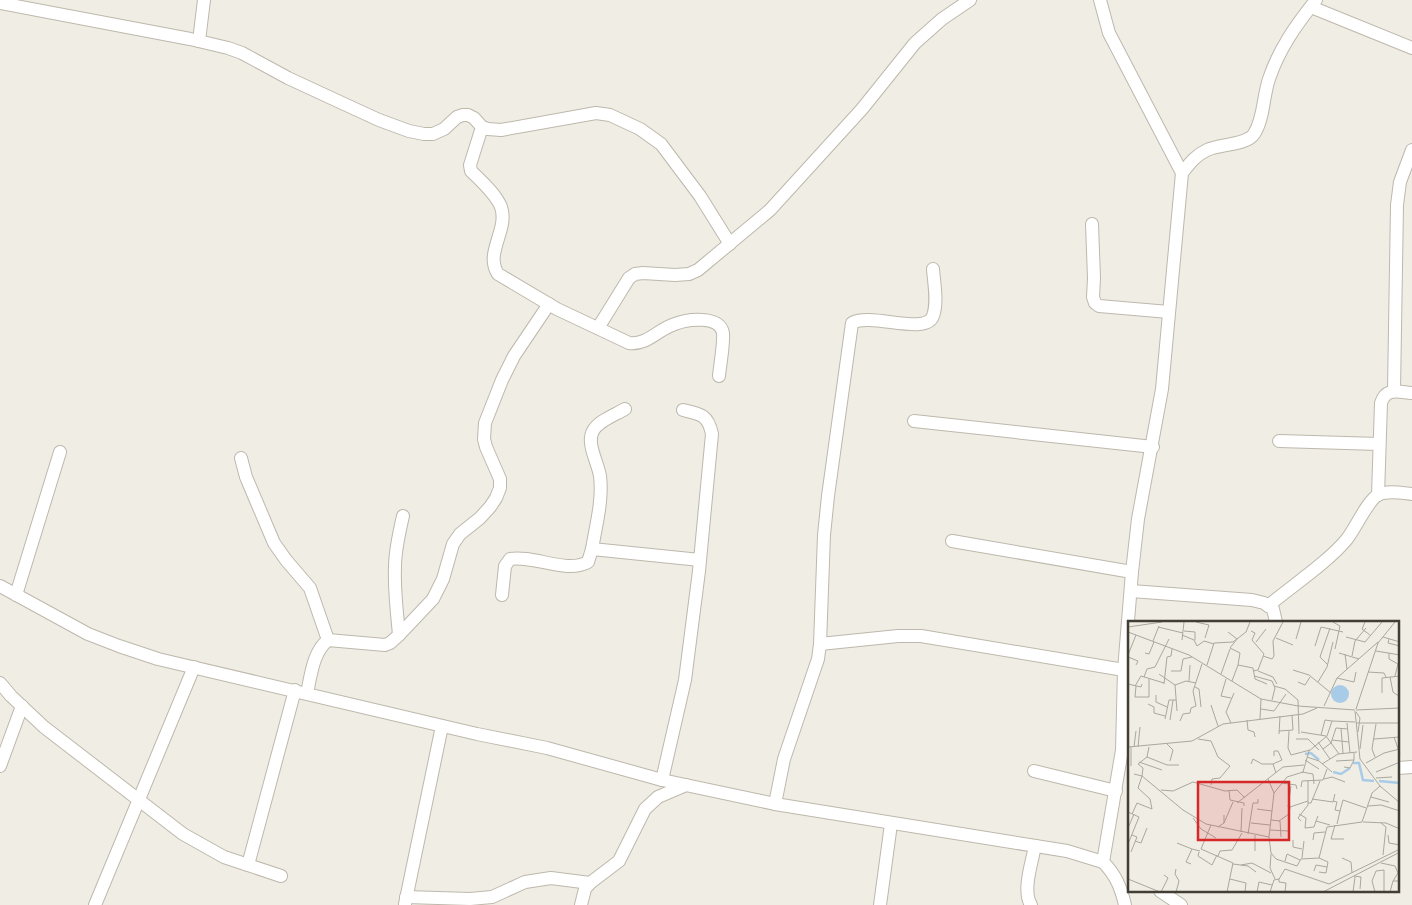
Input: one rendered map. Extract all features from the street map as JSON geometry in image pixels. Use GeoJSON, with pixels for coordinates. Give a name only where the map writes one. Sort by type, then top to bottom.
{"type":"FeatureCollection","features":[{"type":"Feature","properties":{"kind":"street"},"geometry":{"type":"LineString","coordinates":[[199,41],[204,0]]}},
{"type":"Feature","properties":{"kind":"street"},"geometry":{"type":"LineString","coordinates":[[598,328],[628,278],[643,273],[689,274],[698,270],[770,210],[862,109],[914,43],[942,19],[970,0]]}},
{"type":"Feature","properties":{"kind":"street"},"geometry":{"type":"LineString","coordinates":[[1100,0],[1109,33],[1182,173]]}},
{"type":"Feature","properties":{"kind":"street"},"geometry":{"type":"LineString","coordinates":[[0,3],[199,41],[242,53],[379,120],[409,131],[424,134],[433,134],[444,129],[457,117],[463,115],[474,118],[482,127],[501,130],[596,113],[610,115],[640,129],[662,144],[700,196],[730,244]]}},
{"type":"Feature","properties":{"kind":"street"},"geometry":{"type":"LineString","coordinates":[[1103,862],[1116,791],[1126,751],[1124,670],[1130,591],[1138,519],[1153,447],[1162,389],[1182,173],[1192,159],[1205,151],[1217,146],[1244,141],[1253,136],[1259,124],[1268,81],[1276,60],[1287,38],[1313,3],[1412,48]]}},
{"type":"Feature","properties":{"kind":"street"},"geometry":{"type":"LineString","coordinates":[[482,127],[470,165],[472,171],[500,204],[502,222],[494,254],[494,268],[498,274],[550,304],[622,340],[636,343],[651,338],[677,323],[716,322],[723,333],[719,376]]}},
{"type":"Feature","properties":{"kind":"street"},"geometry":{"type":"LineString","coordinates":[[1394,391],[1397,205],[1400,182],[1409,169],[1412,150]]}},
{"type":"Feature","properties":{"kind":"street"},"geometry":{"type":"LineString","coordinates":[[1092,224],[1093,297],[1095,303],[1099,306],[1169,312]]}},
{"type":"Feature","properties":{"kind":"street"},"geometry":{"type":"LineString","coordinates":[[775,804],[784,759],[818,659],[824,535],[852,323],[857,320],[868,319],[919,325],[928,322],[933,317],[935,308],[933,269]]}},
{"type":"Feature","properties":{"kind":"street"},"geometry":{"type":"LineString","coordinates":[[248,864],[301,691],[322,645],[328,640],[385,645],[390,643],[433,599],[443,579],[453,544],[460,534],[480,518],[496,498],[500,488],[500,479],[486,447],[484,439],[485,423],[514,356],[550,304]]}},
{"type":"Feature","properties":{"kind":"street"},"geometry":{"type":"LineString","coordinates":[[1378,495],[1380,403],[1383,396],[1394,391],[1412,393]]}},
{"type":"Feature","properties":{"kind":"street"},"geometry":{"type":"LineString","coordinates":[[502,595],[505,566],[510,559],[519,557],[572,566],[581,566],[588,562],[601,501],[600,475],[591,439],[592,432],[597,426],[625,409]]}},
{"type":"Feature","properties":{"kind":"street"},"geometry":{"type":"LineString","coordinates":[[662,780],[685,680],[700,560],[712,434],[710,424],[702,414],[683,410]]}},
{"type":"Feature","properties":{"kind":"street"},"geometry":{"type":"LineString","coordinates":[[914,421],[1153,447]]}},
{"type":"Feature","properties":{"kind":"street"},"geometry":{"type":"LineString","coordinates":[[1279,442],[1379,444]]}},
{"type":"Feature","properties":{"kind":"street"},"geometry":{"type":"LineString","coordinates":[[16,595],[60,452]]}},
{"type":"Feature","properties":{"kind":"street"},"geometry":{"type":"LineString","coordinates":[[241,458],[246,477],[274,543],[310,588],[328,640]]}},
{"type":"Feature","properties":{"kind":"street"},"geometry":{"type":"LineString","coordinates":[[1268,606],[1338,548],[1349,536],[1372,500],[1378,495],[1389,493],[1412,494]]}},
{"type":"Feature","properties":{"kind":"street"},"geometry":{"type":"LineString","coordinates":[[399,635],[394,565],[403,516]]}},
{"type":"Feature","properties":{"kind":"street"},"geometry":{"type":"LineString","coordinates":[[952,541],[1132,572]]}},
{"type":"Feature","properties":{"kind":"street"},"geometry":{"type":"LineString","coordinates":[[592,549],[700,560]]}},
{"type":"Feature","properties":{"kind":"street"},"geometry":{"type":"LineString","coordinates":[[0,586],[88,634],[150,656],[194,667],[442,726],[547,748],[662,780],[775,804],[1068,851],[1103,862],[1125,885],[1125,905]]}},
{"type":"Feature","properties":{"kind":"street"},"geometry":{"type":"LineString","coordinates":[[1130,591],[1252,600],[1273,609],[1276,621]]}},
{"type":"Feature","properties":{"kind":"street"},"geometry":{"type":"LineString","coordinates":[[820,644],[898,636],[921,636],[1124,670]]}},
{"type":"Feature","properties":{"kind":"street"},"geometry":{"type":"LineString","coordinates":[[95,905],[194,667]]}},
{"type":"Feature","properties":{"kind":"street"},"geometry":{"type":"LineString","coordinates":[[0,683],[44,727],[183,834],[224,857],[281,876]]}},
{"type":"Feature","properties":{"kind":"street"},"geometry":{"type":"LineString","coordinates":[[0,766],[22,706]]}},
{"type":"Feature","properties":{"kind":"street"},"geometry":{"type":"LineString","coordinates":[[442,726],[405,901],[492,897],[525,882],[551,878],[590,883]]}},
{"type":"Feature","properties":{"kind":"street"},"geometry":{"type":"LineString","coordinates":[[1034,771],[1116,791]]}},
{"type":"Feature","properties":{"kind":"street"},"geometry":{"type":"LineString","coordinates":[[581,905],[585,889],[590,883],[619,861],[645,809],[651,802],[658,797],[688,785]]}},
{"type":"Feature","properties":{"kind":"street"},"geometry":{"type":"LineString","coordinates":[[880,905],[891,824]]}},
{"type":"Feature","properties":{"kind":"street"},"geometry":{"type":"LineString","coordinates":[[1031,905],[1027,900],[1027,889],[1035,846]]}},
{"type":"Feature","properties":{"kind":"street"},"geometry":{"type":"LineString","coordinates":[[1161,892],[1180,905]]}}]}
